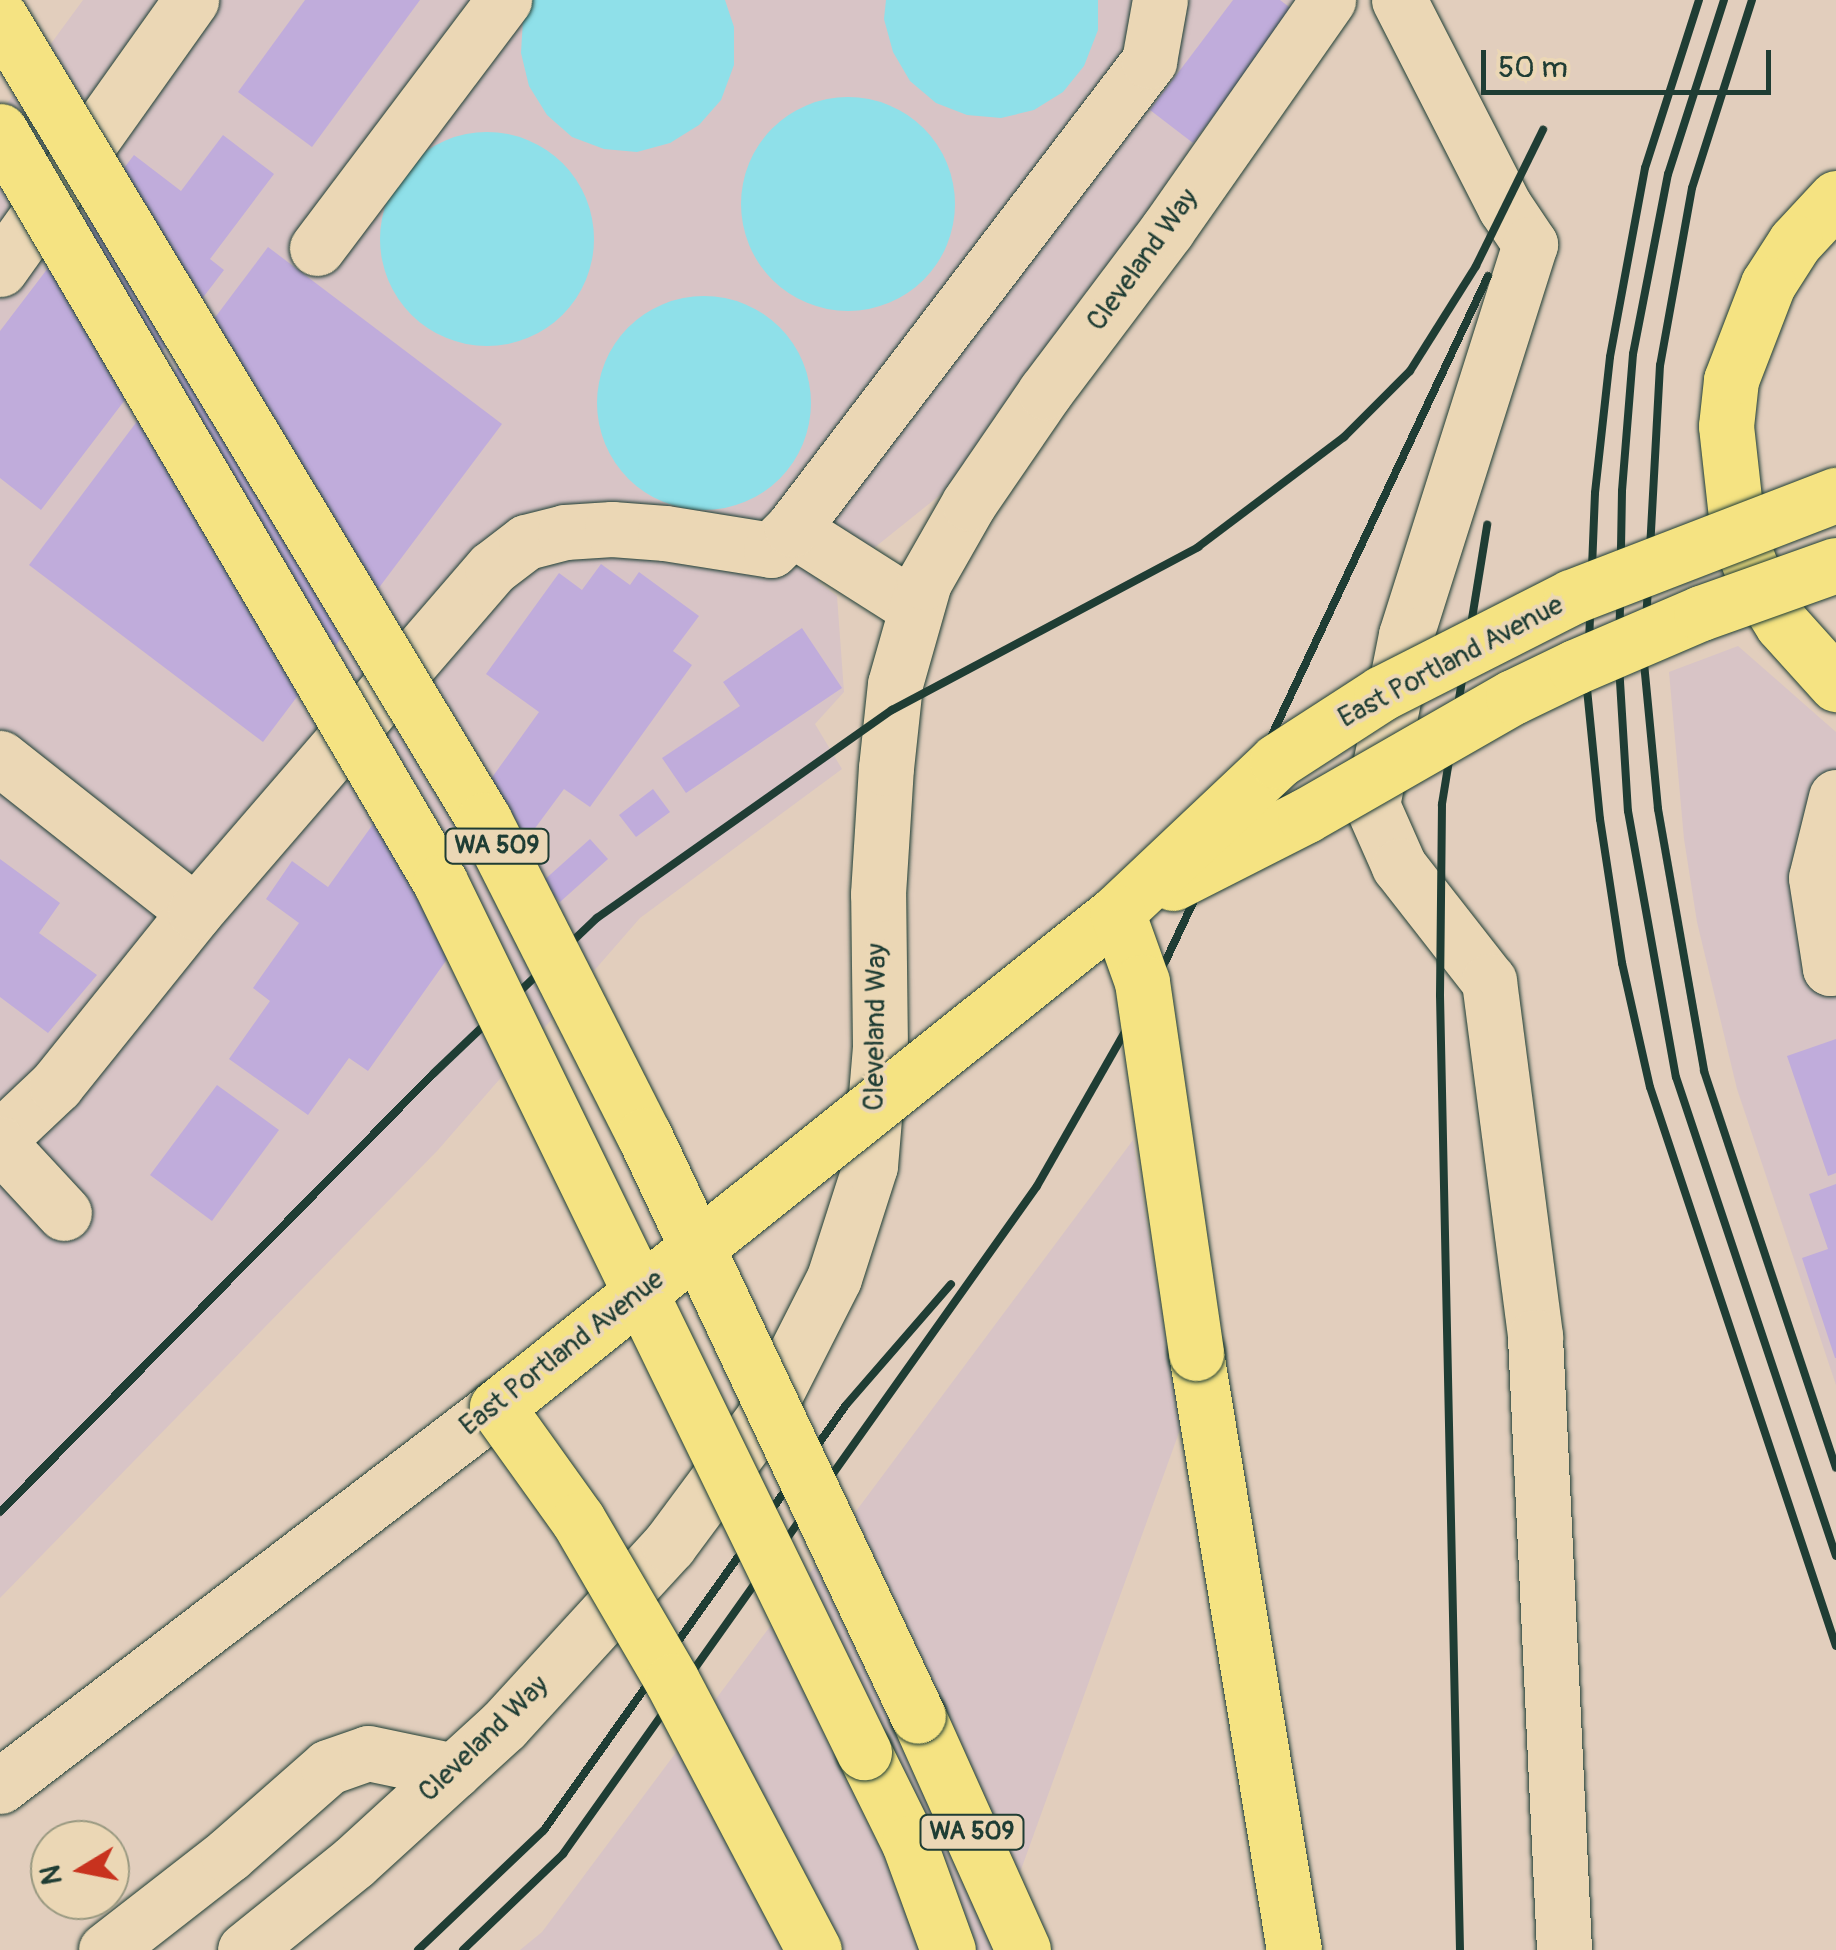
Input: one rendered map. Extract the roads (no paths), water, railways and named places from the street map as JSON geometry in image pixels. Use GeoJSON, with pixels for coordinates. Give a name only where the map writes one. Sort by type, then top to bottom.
{"type":"FeatureCollection","features":[{"type":"Feature","properties":{"kind":"main road","name":"WA 509"},"geometry":{"type":"LineString","coordinates":[[0,17],[484,820],[644,1135],[1010,1912],[1023,1950]]}},
{"type":"Feature","properties":{"kind":"main road","name":"WA 509"},"geometry":{"type":"LineString","coordinates":[[0,131],[440,882],[909,1844],[948,1950]]}},
{"type":"Feature","properties":{"kind":"main road"},"geometry":{"type":"LineString","coordinates":[[1836,198],[1795,242],[1768,284],[1732,380],[1726,426],[1738,534],[1757,584],[1782,624],[1836,684]]}},
{"type":"Feature","properties":{"kind":"main road","name":"East Portland Avenue"},"geometry":{"type":"LineString","coordinates":[[479,1420],[1116,912],[1277,761],[1382,693],[1605,582],[1836,496]]}},
{"type":"Feature","properties":{"kind":"main road","name":"East Portland Avenue"},"geometry":{"type":"LineString","coordinates":[[1116,912],[1306,816],[1544,682],[1702,612],[1836,566]]}},
{"type":"Feature","properties":{"kind":"main road"},"geometry":{"type":"LineString","coordinates":[[1116,912],[1142,982],[1196,1353],[1294,1950]]}},
{"type":"Feature","properties":{"kind":"main road"},"geometry":{"type":"LineString","coordinates":[[479,1420],[588,1536],[700,1732],[814,1950]]}},
{"type":"Feature","properties":{"kind":"street"},"geometry":{"type":"LineString","coordinates":[[0,269],[190,0]]}},
{"type":"Feature","properties":{"kind":"street"},"geometry":{"type":"LineString","coordinates":[[317,248],[504,0]]}},
{"type":"Feature","properties":{"kind":"street"},"geometry":{"type":"LineString","coordinates":[[64,1213],[0,1141],[56,1084],[195,912],[492,568],[526,542],[565,532],[612,528],[771,550],[792,530],[1149,61],[1160,0]]}},
{"type":"Feature","properties":{"kind":"street","name":"Cleveland Way"},"geometry":{"type":"LineString","coordinates":[[245,1950],[354,1862],[504,1726],[668,1545],[762,1420],[834,1278],[870,1166],[880,1047],[878,894],[886,768],[895,684],[916,606],[969,503],[1328,0]]}},
{"type":"Feature","properties":{"kind":"street"},"geometry":{"type":"LineString","coordinates":[[1399,0],[1505,207],[1530,244],[1406,635],[1372,804],[1399,866],[1489,981],[1535,1337],[1564,1950]]}},
{"type":"Feature","properties":{"kind":"street"},"geometry":{"type":"LineString","coordinates":[[792,530],[916,606]]}},
{"type":"Feature","properties":{"kind":"street"},"geometry":{"type":"LineString","coordinates":[[0,758],[195,912]]}},
{"type":"Feature","properties":{"kind":"street"},"geometry":{"type":"LineString","coordinates":[[1836,797],[1816,878],[1830,968],[1836,968]]}},
{"type":"Feature","properties":{"kind":"street","name":"East Portland Avenue"},"geometry":{"type":"LineString","coordinates":[[0,1786],[479,1420]]}},
{"type":"Feature","properties":{"kind":"street"},"geometry":{"type":"LineString","coordinates":[[106,1950],[228,1855],[328,1767],[368,1754],[454,1771]]}},
{"type":"Feature","properties":{"kind":"water"},"geometry":{"type":"Polygon","coordinates":[[[531,0],[725,0],[734,27],[734,65],[721,100],[699,125],[670,143],[637,152],[604,149],[572,137],[547,115],[529,86],[521,53],[523,19],[531,0]]]}},
{"type":"Feature","properties":{"kind":"water"},"geometry":{"type":"Polygon","coordinates":[[[886,0],[1098,0],[1098,30],[1084,66],[1063,92],[1034,110],[1001,118],[967,115],[936,103],[910,81],[893,52],[884,19],[886,0]]]}},
{"type":"Feature","properties":{"kind":"water"},"geometry":{"type":"Polygon","coordinates":[[[848,97],[889,105],[924,128],[947,163],[955,204],[947,245],[924,280],[889,303],[848,311],[807,303],[772,280],[749,245],[741,204],[749,163],[772,128],[807,105],[848,97]]]}},
{"type":"Feature","properties":{"kind":"water"},"geometry":{"type":"Polygon","coordinates":[[[487,132],[528,140],[563,163],[586,198],[594,239],[586,280],[563,315],[528,338],[487,346],[446,338],[411,315],[388,280],[380,239],[388,198],[411,163],[446,140],[487,132]]]}},
{"type":"Feature","properties":{"kind":"water"},"geometry":{"type":"Polygon","coordinates":[[[704,296],[745,304],[780,327],[803,362],[811,403],[803,444],[780,479],[745,502],[704,510],[663,502],[628,479],[605,444],[597,403],[605,362],[628,327],[663,304],[704,296]]]}},
{"type":"Feature","properties":{"kind":"railway"},"geometry":{"type":"LineString","coordinates":[[1699,0],[1645,168],[1610,357],[1595,493],[1587,689],[1600,819],[1622,963],[1650,1087],[1836,1646]]}},
{"type":"Feature","properties":{"kind":"railway"},"geometry":{"type":"LineString","coordinates":[[1724,0],[1668,174],[1633,354],[1622,491],[1619,665],[1628,811],[1676,1077],[1836,1556]]}},
{"type":"Feature","properties":{"kind":"railway"},"geometry":{"type":"LineString","coordinates":[[1752,0],[1692,188],[1660,365],[1644,663],[1658,809],[1704,1071],[1836,1468]]}},
{"type":"Feature","properties":{"kind":"railway"},"geometry":{"type":"LineString","coordinates":[[0,1512],[434,1073],[597,918],[892,710],[1198,547],[1344,437],[1410,371],[1476,266],[1543,130]]}},
{"type":"Feature","properties":{"kind":"railway"},"geometry":{"type":"LineString","coordinates":[[463,1950],[563,1854],[1037,1186],[1166,960],[1488,276]]}},
{"type":"Feature","properties":{"kind":"railway"},"geometry":{"type":"LineString","coordinates":[[1460,1950],[1440,995],[1442,804],[1487,525]]}},
{"type":"Feature","properties":{"kind":"railway"},"geometry":{"type":"LineString","coordinates":[[418,1950],[544,1830],[846,1405],[951,1284]]}}]}
